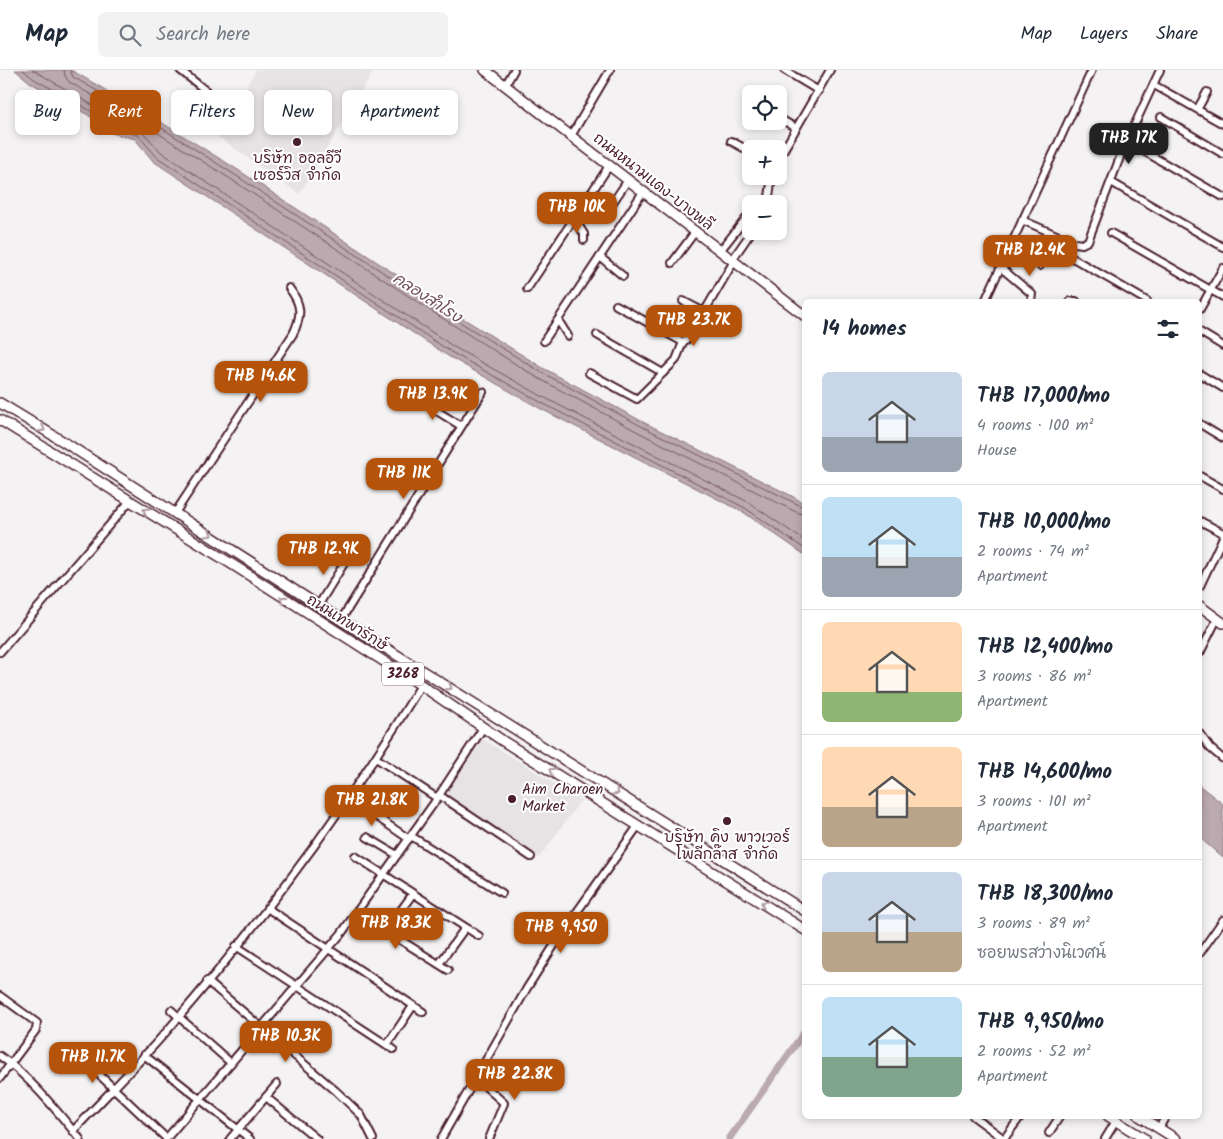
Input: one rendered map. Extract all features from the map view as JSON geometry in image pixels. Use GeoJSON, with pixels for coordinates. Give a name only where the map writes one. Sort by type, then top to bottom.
{"type":"FeatureCollection","features":[{"type":"Feature","properties":{"kind":"main road","name":"ถนนหนามแดง-บางพลี"},"geometry":{"type":"LineString","coordinates":[[485,70],[802,314]]}},
{"type":"Feature","properties":{"kind":"main road","name":"ถนนเทพารักษ์"},"geometry":{"type":"LineString","coordinates":[[0,403],[318,606],[802,908]]}},
{"type":"Feature","properties":{"kind":"main road"},"geometry":{"type":"LineString","coordinates":[[3,422],[14,412]]}},
{"type":"Feature","properties":{"kind":"main road","name":"ถนนเทพารักษ์"},"geometry":{"type":"LineString","coordinates":[[3,422],[421,685],[483,728],[802,928]]}},
{"type":"Feature","properties":{"kind":"main road"},"geometry":{"type":"LineString","coordinates":[[1202,608],[1220,621]]}},
{"type":"Feature","properties":{"kind":"main road"},"geometry":{"type":"LineString","coordinates":[[1113,1119],[1145,1139]]}},
{"type":"Feature","properties":{"kind":"main road"},"geometry":{"type":"LineString","coordinates":[[1144,1119],[1176,1139]]}},
{"type":"Feature","properties":{"kind":"street"},"geometry":{"type":"LineString","coordinates":[[180,70],[205,90]]}},
{"type":"Feature","properties":{"kind":"street"},"geometry":{"type":"LineString","coordinates":[[505,86],[514,70]]}},
{"type":"Feature","properties":{"kind":"street"},"geometry":{"type":"LineString","coordinates":[[571,136],[610,70]]}},
{"type":"Feature","properties":{"kind":"street"},"geometry":{"type":"LineString","coordinates":[[784,70],[818,90]]}},
{"type":"Feature","properties":{"kind":"street"},"geometry":{"type":"LineString","coordinates":[[787,144],[830,70]]}},
{"type":"Feature","properties":{"kind":"street"},"geometry":{"type":"LineString","coordinates":[[986,299],[1092,70]]}},
{"type":"Feature","properties":{"kind":"street"},"geometry":{"type":"LineString","coordinates":[[1022,220],[1074,243],[1082,244],[1088,241],[1129,136],[1160,70]]}},
{"type":"Feature","properties":{"kind":"street"},"geometry":{"type":"LineString","coordinates":[[1154,85],[1198,108],[1223,124]]}},
{"type":"Feature","properties":{"kind":"street"},"geometry":{"type":"LineString","coordinates":[[1198,108],[1207,92]]}},
{"type":"Feature","properties":{"kind":"street"},"geometry":{"type":"LineString","coordinates":[[1161,117],[1223,154]]}},
{"type":"Feature","properties":{"kind":"street"},"geometry":{"type":"LineString","coordinates":[[787,123],[796,128]]}},
{"type":"Feature","properties":{"kind":"street"},"geometry":{"type":"LineString","coordinates":[[731,141],[742,147]]}},
{"type":"Feature","properties":{"kind":"street"},"geometry":{"type":"LineString","coordinates":[[1140,149],[1223,197]]}},
{"type":"Feature","properties":{"kind":"street"},"geometry":{"type":"LineString","coordinates":[[527,289],[609,166]]}},
{"type":"Feature","properties":{"kind":"street"},"geometry":{"type":"LineString","coordinates":[[607,211],[628,180]]}},
{"type":"Feature","properties":{"kind":"street"},"geometry":{"type":"LineString","coordinates":[[1111,182],[1223,247]]}},
{"type":"Feature","properties":{"kind":"street"},"geometry":{"type":"LineString","coordinates":[[544,341],[643,192]]}},
{"type":"Feature","properties":{"kind":"street"},"geometry":{"type":"LineString","coordinates":[[574,218],[584,234],[584,240]]}},
{"type":"Feature","properties":{"kind":"street"},"geometry":{"type":"LineString","coordinates":[[720,252],[742,224]]}},
{"type":"Feature","properties":{"kind":"street"},"geometry":{"type":"LineString","coordinates":[[672,264],[695,232]]}},
{"type":"Feature","properties":{"kind":"street"},"geometry":{"type":"LineString","coordinates":[[1111,233],[1223,297]]}},
{"type":"Feature","properties":{"kind":"street"},"geometry":{"type":"LineString","coordinates":[[589,373],[637,399],[676,360],[683,342],[689,338],[746,240]]}},
{"type":"Feature","properties":{"kind":"street"},"geometry":{"type":"LineString","coordinates":[[1012,241],[1037,252],[1042,259],[1040,266]]}},
{"type":"Feature","properties":{"kind":"street"},"geometry":{"type":"LineString","coordinates":[[600,257],[623,276]]}},
{"type":"Feature","properties":{"kind":"street"},"geometry":{"type":"LineString","coordinates":[[1071,257],[1144,299]]}},
{"type":"Feature","properties":{"kind":"street"},"geometry":{"type":"LineString","coordinates":[[1000,267],[1032,294],[1031,299]]}},
{"type":"Feature","properties":{"kind":"street"},"geometry":{"type":"LineString","coordinates":[[1202,305],[1223,268]]}},
{"type":"Feature","properties":{"kind":"street"},"geometry":{"type":"LineString","coordinates":[[175,513],[293,334],[299,319],[300,304],[289,288]]}},
{"type":"Feature","properties":{"kind":"street"},"geometry":{"type":"LineString","coordinates":[[683,301],[704,312]]}},
{"type":"Feature","properties":{"kind":"street"},"geometry":{"type":"LineString","coordinates":[[616,305],[683,342]]}},
{"type":"Feature","properties":{"kind":"street"},"geometry":{"type":"LineString","coordinates":[[558,320],[568,336]]}},
{"type":"Feature","properties":{"kind":"street"},"geometry":{"type":"LineString","coordinates":[[1202,333],[1223,346]]}},
{"type":"Feature","properties":{"kind":"street"},"geometry":{"type":"LineString","coordinates":[[597,335],[663,373]]}},
{"type":"Feature","properties":{"kind":"street"},"geometry":{"type":"LineString","coordinates":[[1202,375],[1223,388]]}},
{"type":"Feature","properties":{"kind":"street"},"geometry":{"type":"LineString","coordinates":[[341,620],[483,392]]}},
{"type":"Feature","properties":{"kind":"street"},"geometry":{"type":"LineString","coordinates":[[416,398],[462,426]]}},
{"type":"Feature","properties":{"kind":"street"},"geometry":{"type":"LineString","coordinates":[[1202,425],[1223,438]]}},
{"type":"Feature","properties":{"kind":"street"},"geometry":{"type":"LineString","coordinates":[[1202,477],[1223,489]]}},
{"type":"Feature","properties":{"kind":"street"},"geometry":{"type":"LineString","coordinates":[[0,652],[130,501]]}},
{"type":"Feature","properties":{"kind":"street"},"geometry":{"type":"LineString","coordinates":[[1202,522],[1223,533]]}},
{"type":"Feature","properties":{"kind":"street"},"geometry":{"type":"LineString","coordinates":[[1202,582],[1223,537]]}},
{"type":"Feature","properties":{"kind":"street"},"geometry":{"type":"LineString","coordinates":[[318,606],[348,557]]}},
{"type":"Feature","properties":{"kind":"street"},"geometry":{"type":"LineString","coordinates":[[1202,650],[1220,621]]}},
{"type":"Feature","properties":{"kind":"street"},"geometry":{"type":"LineString","coordinates":[[73,1131],[178,1017],[267,908],[376,758],[421,685]]}},
{"type":"Feature","properties":{"kind":"street"},"geometry":{"type":"LineString","coordinates":[[88,1064],[166,1139],[327,950],[410,837],[483,728]]}},
{"type":"Feature","properties":{"kind":"street"},"geometry":{"type":"LineString","coordinates":[[1202,737],[1210,748],[1223,758]]}},
{"type":"Feature","properties":{"kind":"street"},"geometry":{"type":"LineString","coordinates":[[376,758],[531,857]]}},
{"type":"Feature","properties":{"kind":"street"},"geometry":{"type":"LineString","coordinates":[[348,797],[502,893]]}},
{"type":"Feature","properties":{"kind":"street"},"geometry":{"type":"LineString","coordinates":[[441,1139],[557,941],[638,826]]}},
{"type":"Feature","properties":{"kind":"street"},"geometry":{"type":"LineString","coordinates":[[367,837],[397,855]]}},
{"type":"Feature","properties":{"kind":"street"},"geometry":{"type":"LineString","coordinates":[[354,856],[382,876],[479,936]]}},
{"type":"Feature","properties":{"kind":"street"},"geometry":{"type":"LineString","coordinates":[[402,910],[412,895]]}},
{"type":"Feature","properties":{"kind":"street"},"geometry":{"type":"LineString","coordinates":[[267,908],[327,950],[423,1012]]}},
{"type":"Feature","properties":{"kind":"street"},"geometry":{"type":"LineString","coordinates":[[356,912],[448,970]]}},
{"type":"Feature","properties":{"kind":"street"},"geometry":{"type":"LineString","coordinates":[[1202,950],[1223,920]]}},
{"type":"Feature","properties":{"kind":"street"},"geometry":{"type":"LineString","coordinates":[[440,964],[465,928]]}},
{"type":"Feature","properties":{"kind":"street"},"geometry":{"type":"LineString","coordinates":[[236,946],[393,1049]]}},
{"type":"Feature","properties":{"kind":"street"},"geometry":{"type":"LineString","coordinates":[[207,981],[361,1115],[373,1139]]}},
{"type":"Feature","properties":{"kind":"street"},"geometry":{"type":"LineString","coordinates":[[0,996],[36,1023],[36,1030],[0,1078]]}},
{"type":"Feature","properties":{"kind":"street"},"geometry":{"type":"LineString","coordinates":[[387,1045],[414,1006]]}},
{"type":"Feature","properties":{"kind":"street"},"geometry":{"type":"LineString","coordinates":[[171,1010],[231,1063]]}},
{"type":"Feature","properties":{"kind":"street"},"geometry":{"type":"LineString","coordinates":[[144,1055],[250,1139]]}},
{"type":"Feature","properties":{"kind":"street"},"geometry":{"type":"LineString","coordinates":[[0,1056],[11,1064],[48,1101],[80,1139]]}},
{"type":"Feature","properties":{"kind":"street"},"geometry":{"type":"LineString","coordinates":[[476,1078],[504,1103],[489,1139]]}},
{"type":"Feature","properties":{"kind":"street"},"geometry":{"type":"LineString","coordinates":[[230,1139],[277,1084]]}},
{"type":"Feature","properties":{"kind":"street"},"geometry":{"type":"LineString","coordinates":[[266,1097],[318,1139]]}},
{"type":"Feature","properties":{"kind":"street"},"geometry":{"type":"LineString","coordinates":[[977,1119],[1004,1139],[1019,1119]]}},
{"type":"Feature","properties":{"kind":"street"},"geometry":{"type":"LineString","coordinates":[[1049,1133],[1058,1119]]}},
{"type":"Feature","properties":{"kind":"street"},"geometry":{"type":"LineString","coordinates":[[1159,1128],[1164,1119]]}},
{"type":"Feature","properties":{"kind":"street"},"geometry":{"type":"LineString","coordinates":[[1105,1139],[1116,1121]]}},
{"type":"Feature","properties":{"kind":"shaded area"},"geometry":{"type":"Polygon","coordinates":[[[256,70],[374,70],[362,90],[342,90],[342,123],[299,194],[217,136],[254,135],[254,90],[244,90],[256,70]]]}},
{"type":"Feature","properties":{"kind":"shaded area","name":"Aim Charoen Market"},"geometry":{"type":"Polygon","coordinates":[[[481,738],[581,800],[539,858],[444,797],[481,738]]]}},
{"type":"Feature","properties":{"kind":"water"},"geometry":{"type":"Polygon","coordinates":[[[15,70],[71,70],[106,90],[90,90],[90,117],[80,111],[80,90],[43,90],[15,70]]]}},
{"type":"Feature","properties":{"kind":"water","name":"คลองสำโรง"},"geometry":{"type":"Polygon","coordinates":[[[161,122],[171,128],[171,135],[182,135],[235,168],[448,309],[543,368],[645,423],[802,502],[802,553],[743,512],[541,409],[448,356],[153,161],[135,139],[119,135],[161,135],[161,122]]]}},
{"type":"Feature","properties":{"kind":"water"},"geometry":{"type":"Polygon","coordinates":[[[1202,788],[1223,804],[1223,858],[1202,840],[1202,788]]]}},
{"type":"Feature","properties":{"kind":"waterway"},"geometry":{"type":"LineString","coordinates":[[729,1139],[802,1035]]}},
{"type":"Feature","properties":{"kind":"place","name":"บริษัท ออลอีวี เซอร์วิส จำกัด"},"geometry":{"type":"Point","coordinates":[297,142]}},
{"type":"Feature","properties":{"kind":"place","name":"Aim Charoen Market"},"geometry":{"type":"Point","coordinates":[512,799]}},
{"type":"Feature","properties":{"kind":"place","name":"บริษัท คิง พาวเวอร์ โพลีกล๊าส จำกัด"},"geometry":{"type":"Point","coordinates":[727,821]}}]}
